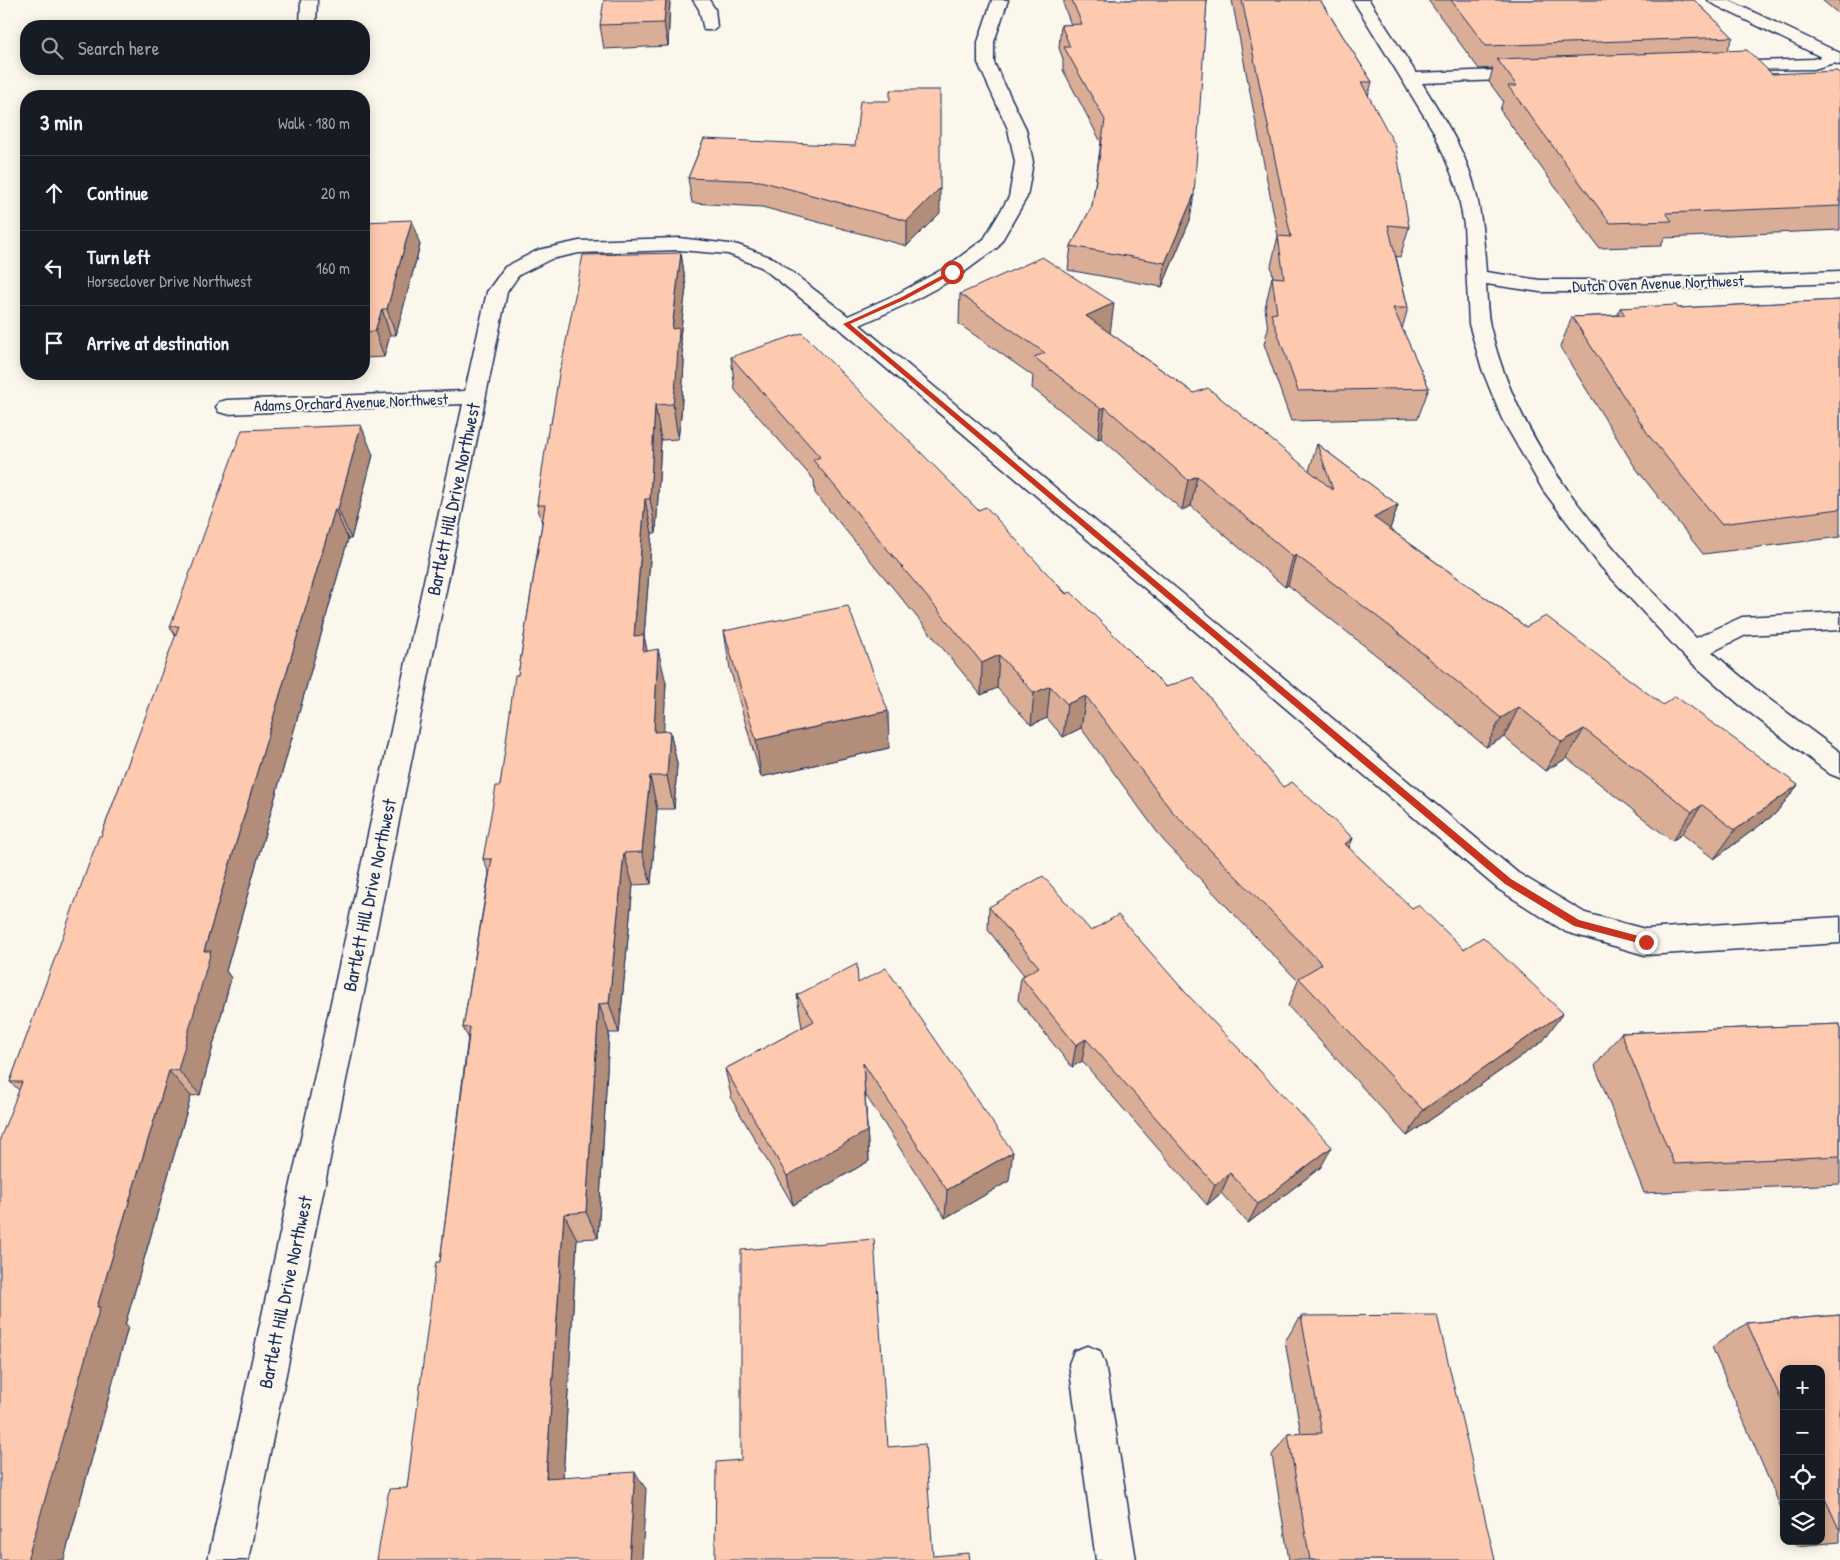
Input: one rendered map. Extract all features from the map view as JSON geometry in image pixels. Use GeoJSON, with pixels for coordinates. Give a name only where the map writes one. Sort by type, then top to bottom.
{"type":"FeatureCollection","features":[{"type":"Feature","properties":{"kind":"street"},"geometry":{"type":"LineString","coordinates":[[308,20],[309,0]]}},
{"type":"Feature","properties":{"kind":"street"},"geometry":{"type":"LineString","coordinates":[[701,0],[707,9],[709,27]]}},
{"type":"Feature","properties":{"kind":"street"},"geometry":{"type":"LineString","coordinates":[[846,324],[904,298],[960,266],[991,243],[1018,197],[1024,162],[1017,129],[986,63],[986,42],[1000,0]]}},
{"type":"Feature","properties":{"kind":"street"},"geometry":{"type":"LineString","coordinates":[[1360,0],[1411,78],[1443,132],[1466,187],[1473,225],[1479,324],[1492,370],[1513,419],[1554,490],[1609,561],[1694,650],[1749,698],[1840,766]]}},
{"type":"Feature","properties":{"kind":"street"},"geometry":{"type":"LineString","coordinates":[[1716,0],[1838,58]]}},
{"type":"Feature","properties":{"kind":"street"},"geometry":{"type":"LineString","coordinates":[[1716,67],[1814,64],[1838,58]]}},
{"type":"Feature","properties":{"kind":"street"},"geometry":{"type":"LineString","coordinates":[[1411,78],[1549,73]]}},
{"type":"Feature","properties":{"kind":"street","name":"Bartlett Hill Drive Northwest"},"geometry":{"type":"LineString","coordinates":[[228,1560],[497,292],[512,272],[544,254],[579,247],[678,244],[731,250],[768,263],[846,324],[1500,875],[1577,923],[1646,942],[1840,930]]}},
{"type":"Feature","properties":{"kind":"street","name":"Dutch Oven Avenue Northwest"},"geometry":{"type":"LineString","coordinates":[[1477,277],[1540,286],[1598,286],[1840,277]]}},
{"type":"Feature","properties":{"kind":"street","name":"Adams Orchard Avenue Northwest"},"geometry":{"type":"LineString","coordinates":[[228,408],[474,397]]}},
{"type":"Feature","properties":{"kind":"street"},"geometry":{"type":"LineString","coordinates":[[1694,650],[1742,626],[1840,621]]}},
{"type":"Feature","properties":{"kind":"street"},"geometry":{"type":"LineString","coordinates":[[1088,1364],[1116,1560]]}},
{"type":"Feature","properties":{"kind":"building"},"geometry":{"type":"Polygon","coordinates":[[[604,0],[666,0],[664,23],[600,25],[604,0]]]}},
{"type":"Feature","properties":{"kind":"building"},"geometry":{"type":"Polygon","coordinates":[[[1072,0],[1207,0],[1194,195],[1165,263],[1071,246],[1092,206],[1105,120],[1064,47],[1070,47],[1061,25],[1082,24],[1072,0]]]}},
{"type":"Feature","properties":{"kind":"building"},"geometry":{"type":"Polygon","coordinates":[[[1242,0],[1320,0],[1372,82],[1361,82],[1396,147],[1409,227],[1388,225],[1408,308],[1393,308],[1429,388],[1298,391],[1271,314],[1277,313],[1272,277],[1284,278],[1278,236],[1291,237],[1242,0]]]}},
{"type":"Feature","properties":{"kind":"building"},"geometry":{"type":"Polygon","coordinates":[[[1451,0],[1694,0],[1733,37],[1486,46],[1451,0]]]}},
{"type":"Feature","properties":{"kind":"building"},"geometry":{"type":"Polygon","coordinates":[[[1747,50],[1772,74],[1837,71],[1840,74],[1840,206],[1666,213],[1672,221],[1610,223],[1508,86],[1517,86],[1497,59],[1747,50]]]}},
{"type":"Feature","properties":{"kind":"building"},"geometry":{"type":"Polygon","coordinates":[[[890,90],[940,90],[940,188],[907,221],[760,181],[688,178],[704,139],[855,146],[860,101],[890,101],[890,90]]]}},
{"type":"Feature","properties":{"kind":"building"},"geometry":{"type":"Polygon","coordinates":[[[412,220],[387,309],[382,309],[375,331],[370,331],[370,222],[412,220]]]}},
{"type":"Feature","properties":{"kind":"building"},"geometry":{"type":"Polygon","coordinates":[[[681,253],[672,329],[679,328],[676,381],[673,404],[655,405],[650,499],[645,499],[634,636],[644,635],[643,652],[658,649],[654,732],[670,731],[667,776],[650,776],[642,852],[624,853],[609,1003],[599,1004],[586,1212],[564,1214],[546,1478],[635,1472],[629,1560],[377,1560],[389,1489],[407,1488],[436,1262],[440,1262],[470,1027],[463,1028],[492,859],[483,859],[496,786],[500,786],[515,675],[518,675],[545,505],[537,505],[549,424],[551,424],[560,368],[583,255],[681,253]]]}},
{"type":"Feature","properties":{"kind":"building"},"geometry":{"type":"Polygon","coordinates":[[[1042,257],[1114,303],[1086,316],[1194,393],[1208,388],[1333,490],[1317,444],[1398,505],[1373,517],[1526,627],[1546,616],[1663,705],[1675,696],[1798,785],[1735,830],[1702,805],[1692,812],[1584,729],[1562,742],[1519,707],[1501,718],[1392,628],[1296,555],[1293,557],[1197,476],[1188,480],[1105,407],[1101,409],[1034,357],[1045,353],[960,294],[1042,257]]]}},
{"type":"Feature","properties":{"kind":"building"},"geometry":{"type":"Polygon","coordinates":[[[1840,300],[1840,509],[1721,524],[1650,437],[1572,317],[1625,315],[1620,308],[1676,305],[1678,308],[1840,300]]]}},
{"type":"Feature","properties":{"kind":"building"},"geometry":{"type":"Polygon","coordinates":[[[802,333],[978,510],[986,507],[1066,594],[1071,592],[1166,687],[1193,677],[1283,787],[1292,782],[1353,838],[1345,844],[1412,908],[1418,905],[1464,949],[1483,937],[1563,1013],[1423,1110],[1299,978],[1322,964],[1170,809],[1086,696],[1067,704],[1050,686],[1034,693],[999,655],[982,663],[813,460],[820,457],[731,357],[802,333]]]}},
{"type":"Feature","properties":{"kind":"building"},"geometry":{"type":"Polygon","coordinates":[[[361,425],[338,509],[335,509],[204,951],[211,951],[178,1070],[169,1071],[97,1307],[100,1307],[27,1560],[0,1560],[0,1139],[22,1082],[10,1082],[99,836],[101,836],[179,626],[170,627],[242,430],[361,425]]]}},
{"type":"Feature","properties":{"kind":"building"},"geometry":{"type":"Polygon","coordinates":[[[848,606],[888,711],[756,740],[724,631],[848,606]]]}},
{"type":"Feature","properties":{"kind":"building"},"geometry":{"type":"Polygon","coordinates":[[[1043,876],[1091,931],[1118,915],[1186,993],[1332,1147],[1258,1204],[1230,1173],[1215,1185],[1086,1039],[1076,1045],[1021,977],[1039,967],[989,907],[1043,876]]]}},
{"type":"Feature","properties":{"kind":"building"},"geometry":{"type":"Polygon","coordinates":[[[857,964],[858,983],[886,968],[1013,1152],[947,1190],[863,1063],[867,1131],[787,1176],[725,1069],[814,1021],[797,995],[857,964]]]}},
{"type":"Feature","properties":{"kind":"building"},"geometry":{"type":"Polygon","coordinates":[[[1840,1024],[1840,1156],[1674,1164],[1621,1033],[1840,1024]]]}},
{"type":"Feature","properties":{"kind":"building"},"geometry":{"type":"Polygon","coordinates":[[[874,1239],[888,1447],[925,1444],[933,1556],[969,1553],[970,1560],[715,1560],[716,1462],[741,1460],[741,1250],[874,1239]]]}},
{"type":"Feature","properties":{"kind":"building"},"geometry":{"type":"Polygon","coordinates":[[[1437,1315],[1495,1560],[1310,1560],[1288,1434],[1322,1433],[1301,1316],[1437,1315]]]}},
{"type":"Feature","properties":{"kind":"building"},"geometry":{"type":"Polygon","coordinates":[[[1840,1315],[1840,1529],[1825,1499],[1825,1365],[1780,1365],[1780,1397],[1747,1323],[1840,1315]]]}},
{"type":"Feature","properties":{"kind":"route"},"geometry":{"type":"LineString","coordinates":[[952,272],[904,298],[846,324],[1508,881],[1577,923],[1646,942]]}}]}
